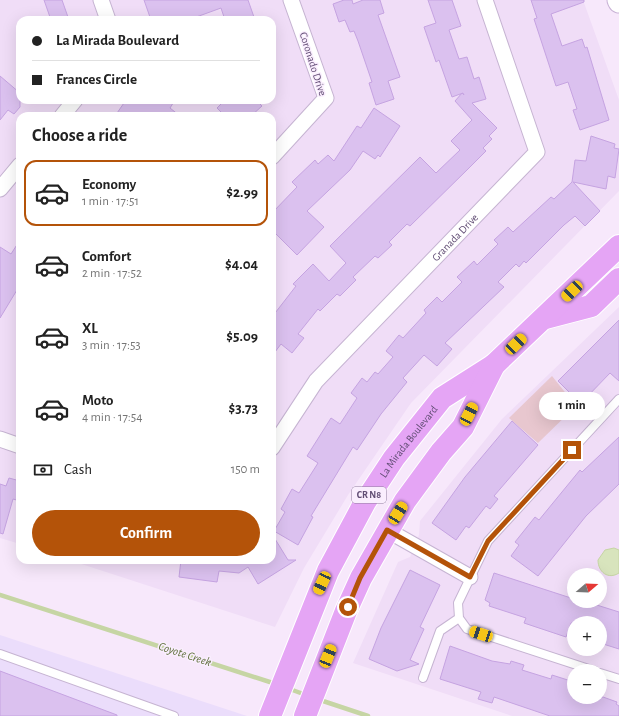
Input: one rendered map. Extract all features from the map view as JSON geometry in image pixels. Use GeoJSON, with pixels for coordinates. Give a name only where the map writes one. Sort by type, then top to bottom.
{"type":"FeatureCollection","features":[{"type":"Feature","properties":{"kind":"main road","name":"La Mirada Boulevard"},"geometry":{"type":"LineString","coordinates":[[271,712],[328,571],[377,483],[418,426],[442,398],[494,365],[619,246]]}},
{"type":"Feature","properties":{"kind":"main road"},"geometry":{"type":"LineString","coordinates":[[543,318],[591,306],[619,280]]}},
{"type":"Feature","properties":{"kind":"main road","name":"La Mirada Boulevard"},"geometry":{"type":"LineString","coordinates":[[304,716],[360,578],[387,530],[419,481],[463,426],[494,365]]}},
{"type":"Feature","properties":{"kind":"street"},"geometry":{"type":"LineString","coordinates":[[101,0],[107,16]]}},
{"type":"Feature","properties":{"kind":"street","name":"Coronado Drive"},"geometry":{"type":"LineString","coordinates":[[276,153],[326,98],[291,0]]}},
{"type":"Feature","properties":{"kind":"street","name":"Granada Drive"},"geometry":{"type":"LineString","coordinates":[[276,442],[316,381],[537,152],[485,0]]}},
{"type":"Feature","properties":{"kind":"street"},"geometry":{"type":"LineString","coordinates":[[65,112],[72,104]]}},
{"type":"Feature","properties":{"kind":"street"},"geometry":{"type":"LineString","coordinates":[[0,189],[16,170]]}},
{"type":"Feature","properties":{"kind":"street"},"geometry":{"type":"LineString","coordinates":[[0,438],[16,444]]}},
{"type":"Feature","properties":{"kind":"street"},"geometry":{"type":"LineString","coordinates":[[387,530],[470,577]]}},
{"type":"Feature","properties":{"kind":"lane"},"geometry":{"type":"LineString","coordinates":[[573,664],[467,630],[459,618],[458,603],[488,541],[619,399]]}},
{"type":"Feature","properties":{"kind":"lane"},"geometry":{"type":"LineString","coordinates":[[423,678],[440,631],[459,618]]}},
{"type":"Feature","properties":{"kind":"lane"},"geometry":{"type":"LineString","coordinates":[[0,654],[174,716]]}},
{"type":"Feature","properties":{"kind":"lane"},"geometry":{"type":"LineString","coordinates":[[607,675],[619,679]]}},
{"type":"Feature","properties":{"kind":"shaded area"},"geometry":{"type":"Polygon","coordinates":[[[0,0],[583,0],[619,100],[619,191],[411,403],[348,495],[304,568],[275,627],[81,564],[276,564],[276,112],[16,112],[16,543],[0,538],[0,0]]]}},
{"type":"Feature","properties":{"kind":"shaded area"},"geometry":{"type":"Polygon","coordinates":[[[619,307],[619,716],[512,716],[353,663],[398,562],[410,557],[419,535],[420,521],[502,419],[619,307]]]}},
{"type":"Feature","properties":{"kind":"shaded area"},"geometry":{"type":"Polygon","coordinates":[[[552,376],[576,406],[538,443],[509,418],[552,376]]]}},
{"type":"Feature","properties":{"kind":"shaded area"},"geometry":{"type":"Polygon","coordinates":[[[614,548],[619,550],[619,573],[615,575],[607,575],[607,568],[600,568],[598,564],[598,560],[605,550],[614,548]]]}},
{"type":"Feature","properties":{"kind":"shaded area"},"geometry":{"type":"Polygon","coordinates":[[[0,635],[247,716],[0,716],[0,635]]]}},
{"type":"Feature","properties":{"kind":"building"},"geometry":{"type":"Polygon","coordinates":[[[44,0],[62,0],[68,16],[50,16],[44,0]]]}},
{"type":"Feature","properties":{"kind":"building"},"geometry":{"type":"Polygon","coordinates":[[[144,0],[248,0],[254,16],[224,16],[221,8],[199,16],[150,16],[144,0]]]}},
{"type":"Feature","properties":{"kind":"building"},"geometry":{"type":"Polygon","coordinates":[[[344,0],[352,0],[353,4],[363,0],[380,0],[384,13],[378,15],[400,77],[388,81],[394,99],[376,105],[369,83],[372,82],[354,31],[350,32],[345,20],[339,22],[333,4],[344,0]]]}},
{"type":"Feature","properties":{"kind":"building"},"geometry":{"type":"Polygon","coordinates":[[[428,0],[452,0],[461,26],[449,30],[459,59],[467,57],[474,79],[479,77],[486,99],[472,103],[497,128],[489,136],[492,139],[483,148],[486,151],[410,226],[407,224],[389,242],[392,245],[378,258],[375,256],[353,277],[356,280],[340,296],[337,294],[320,311],[318,309],[298,334],[304,338],[292,353],[281,344],[276,351],[276,312],[296,286],[293,284],[313,264],[329,281],[346,263],[330,246],[420,157],[436,173],[460,150],[451,141],[472,120],[455,101],[462,94],[452,97],[439,60],[436,62],[424,27],[436,23],[428,0]]]}},
{"type":"Feature","properties":{"kind":"building"},"geometry":{"type":"Polygon","coordinates":[[[531,0],[584,0],[584,2],[551,14],[562,46],[582,39],[585,48],[587,47],[609,120],[580,130],[573,110],[577,109],[568,82],[556,86],[534,19],[537,18],[531,0]]]}},
{"type":"Feature","properties":{"kind":"building"},"geometry":{"type":"Polygon","coordinates":[[[0,76],[16,90],[16,104],[20,104],[20,107],[14,114],[8,110],[0,120],[0,76]]]}},
{"type":"Feature","properties":{"kind":"building"},"geometry":{"type":"Polygon","coordinates":[[[123,104],[172,104],[170,108],[175,112],[118,112],[123,104]]]}},
{"type":"Feature","properties":{"kind":"building"},"geometry":{"type":"Polygon","coordinates":[[[221,104],[260,104],[262,106],[255,112],[221,112],[217,108],[221,104]]]}},
{"type":"Feature","properties":{"kind":"building"},"geometry":{"type":"Polygon","coordinates":[[[374,108],[400,126],[380,157],[378,155],[375,159],[363,151],[350,170],[307,211],[324,227],[297,255],[276,234],[276,209],[297,187],[292,182],[315,160],[318,164],[328,155],[334,161],[357,126],[361,128],[374,108]]]}},
{"type":"Feature","properties":{"kind":"building"},"geometry":{"type":"Polygon","coordinates":[[[591,136],[615,144],[614,148],[619,149],[615,178],[608,176],[606,189],[573,182],[600,211],[585,226],[575,216],[526,263],[524,261],[519,267],[516,264],[498,282],[504,287],[445,343],[452,349],[437,366],[424,355],[403,378],[407,382],[381,414],[357,450],[353,447],[311,516],[313,517],[298,545],[276,532],[276,528],[285,512],[281,509],[292,489],[299,493],[318,463],[307,456],[331,418],[340,424],[357,398],[351,393],[362,378],[367,382],[375,372],[378,374],[393,357],[386,351],[399,335],[403,338],[426,313],[424,310],[437,297],[442,302],[462,282],[457,277],[474,261],[477,265],[498,244],[494,240],[508,227],[513,232],[551,197],[554,199],[572,182],[575,160],[586,161],[591,136]]]}},
{"type":"Feature","properties":{"kind":"building"},"geometry":{"type":"Polygon","coordinates":[[[16,246],[16,292],[0,318],[0,247],[11,254],[16,246]]]}},
{"type":"Feature","properties":{"kind":"building"},"geometry":{"type":"Polygon","coordinates":[[[619,320],[619,381],[610,373],[584,400],[582,397],[578,401],[558,381],[619,320]]]}},
{"type":"Feature","properties":{"kind":"building"},"geometry":{"type":"Polygon","coordinates":[[[512,421],[538,445],[494,496],[498,499],[490,509],[486,506],[469,528],[466,526],[456,540],[432,523],[465,477],[512,421]]]}},
{"type":"Feature","properties":{"kind":"building"},"geometry":{"type":"Polygon","coordinates":[[[619,437],[619,484],[586,516],[538,576],[511,556],[519,545],[515,542],[535,517],[539,520],[580,470],[582,472],[619,437]]]}},
{"type":"Feature","properties":{"kind":"building"},"geometry":{"type":"Polygon","coordinates":[[[9,478],[16,480],[16,500],[13,499],[3,534],[0,533],[0,484],[6,486],[9,478]]]}},
{"type":"Feature","properties":{"kind":"building"},"geometry":{"type":"Polygon","coordinates":[[[276,540],[288,560],[296,560],[258,584],[248,567],[239,573],[219,571],[217,582],[179,577],[181,564],[276,564],[276,540]]]}},
{"type":"Feature","properties":{"kind":"building"},"geometry":{"type":"Polygon","coordinates":[[[410,570],[440,585],[420,627],[424,629],[410,660],[419,664],[397,671],[369,659],[381,628],[410,570]]]}},
{"type":"Feature","properties":{"kind":"building"},"geometry":{"type":"Polygon","coordinates":[[[494,573],[567,597],[567,608],[606,608],[619,612],[619,649],[607,645],[607,616],[567,616],[566,637],[524,623],[526,618],[489,606],[490,603],[485,600],[494,573]]]}},
{"type":"Feature","properties":{"kind":"building"},"geometry":{"type":"Polygon","coordinates":[[[450,646],[492,661],[510,664],[511,661],[524,665],[522,670],[551,679],[552,675],[567,680],[567,704],[607,704],[607,698],[617,702],[616,704],[619,706],[619,716],[550,716],[494,697],[492,703],[478,699],[481,692],[440,679],[450,646]]]}},
{"type":"Feature","properties":{"kind":"building"},"geometry":{"type":"Polygon","coordinates":[[[0,671],[117,715],[117,716],[0,716],[0,671]]]}},
{"type":"Feature","properties":{"kind":"waterway","name":"Coyote Creek"},"geometry":{"type":"LineString","coordinates":[[0,595],[276,684]]}},
{"type":"Feature","properties":{"kind":"waterway","name":"Coyote Creek"},"geometry":{"type":"LineString","coordinates":[[287,688],[306,695]]}},
{"type":"Feature","properties":{"kind":"waterway","name":"Coyote Creek"},"geometry":{"type":"LineString","coordinates":[[317,699],[368,716]]}},
{"type":"Feature","properties":{"kind":"route"},"geometry":{"type":"LineString","coordinates":[[348,607],[360,578],[387,530],[470,577],[488,541],[572,450]]}}]}
